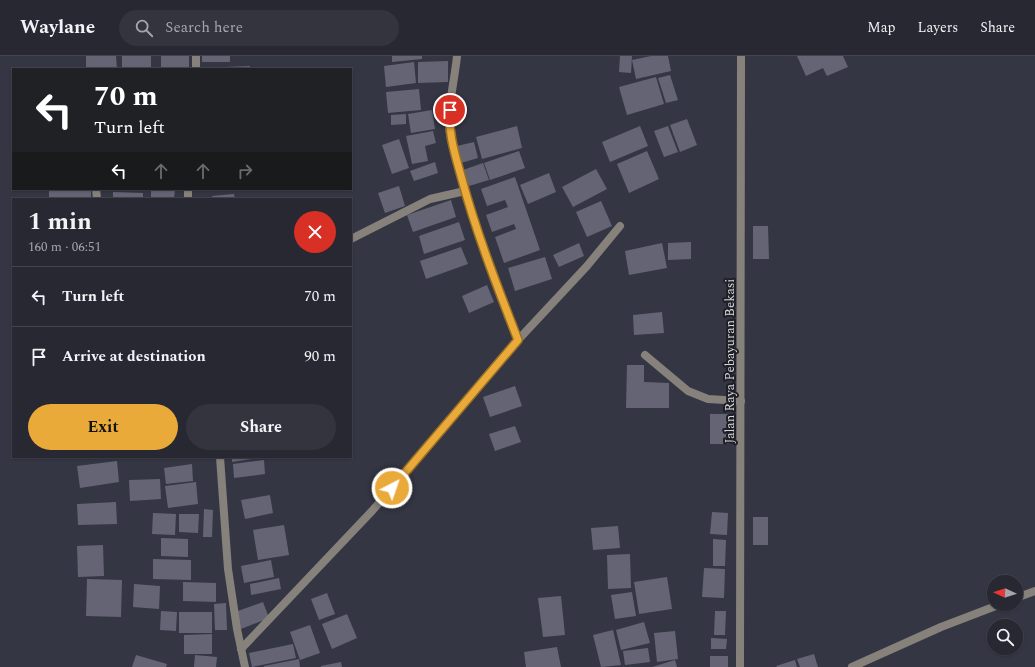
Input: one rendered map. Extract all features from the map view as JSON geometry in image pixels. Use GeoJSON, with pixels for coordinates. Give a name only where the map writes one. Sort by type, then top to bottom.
{"type":"FeatureCollection","features":[{"type":"Feature","properties":{"kind":"street"},"geometry":{"type":"LineString","coordinates":[[196,56],[196,68]]}},
{"type":"Feature","properties":{"kind":"street"},"geometry":{"type":"LineString","coordinates":[[457,56],[449,125],[465,191],[487,260],[518,340]]}},
{"type":"Feature","properties":{"kind":"street","name":"Jalan Raya Pebayuran Bekasi"},"geometry":{"type":"LineString","coordinates":[[740,667],[741,56]]}},
{"type":"Feature","properties":{"kind":"street"},"geometry":{"type":"LineString","coordinates":[[352,238],[430,199],[465,191]]}},
{"type":"Feature","properties":{"kind":"street"},"geometry":{"type":"LineString","coordinates":[[241,649],[372,511],[518,340],[588,266],[620,226]]}},
{"type":"Feature","properties":{"kind":"street"},"geometry":{"type":"LineString","coordinates":[[645,355],[688,391],[708,399],[740,401]]}},
{"type":"Feature","properties":{"kind":"street"},"geometry":{"type":"LineString","coordinates":[[220,458],[228,569],[245,667]]}},
{"type":"Feature","properties":{"kind":"street"},"geometry":{"type":"LineString","coordinates":[[1023,595],[1035,591]]}},
{"type":"Feature","properties":{"kind":"street"},"geometry":{"type":"LineString","coordinates":[[852,667],[941,627],[987,609]]}},
{"type":"Feature","properties":{"kind":"building"},"geometry":{"type":"Polygon","coordinates":[[[86,56],[116,56],[117,68],[86,68],[86,56]]]}},
{"type":"Feature","properties":{"kind":"building"},"geometry":{"type":"Polygon","coordinates":[[[122,56],[151,56],[151,68],[122,68],[122,56]]]}},
{"type":"Feature","properties":{"kind":"building"},"geometry":{"type":"Polygon","coordinates":[[[161,56],[189,56],[189,68],[161,68],[161,56]]]}},
{"type":"Feature","properties":{"kind":"building"},"geometry":{"type":"Polygon","coordinates":[[[202,56],[230,56],[230,62],[202,62],[202,56]]]}},
{"type":"Feature","properties":{"kind":"building"},"geometry":{"type":"Polygon","coordinates":[[[392,56],[422,56],[422,59],[392,62],[392,56]]]}},
{"type":"Feature","properties":{"kind":"building"},"geometry":{"type":"Polygon","coordinates":[[[620,56],[632,56],[631,73],[619,72],[620,56]]]}},
{"type":"Feature","properties":{"kind":"building"},"geometry":{"type":"Polygon","coordinates":[[[651,56],[668,56],[671,71],[636,79],[632,60],[651,56]]]}},
{"type":"Feature","properties":{"kind":"building"},"geometry":{"type":"Polygon","coordinates":[[[797,56],[843,56],[848,67],[827,76],[823,68],[806,76],[797,56]]]}},
{"type":"Feature","properties":{"kind":"building"},"geometry":{"type":"Polygon","coordinates":[[[448,61],[448,82],[418,83],[418,62],[448,61]]]}},
{"type":"Feature","properties":{"kind":"building"},"geometry":{"type":"Polygon","coordinates":[[[414,62],[416,83],[386,87],[384,66],[414,62]]]}},
{"type":"Feature","properties":{"kind":"building"},"geometry":{"type":"Polygon","coordinates":[[[250,66],[250,68],[224,68],[250,66]]]}},
{"type":"Feature","properties":{"kind":"building"},"geometry":{"type":"Polygon","coordinates":[[[670,75],[678,100],[666,103],[658,78],[670,75]]]}},
{"type":"Feature","properties":{"kind":"building"},"geometry":{"type":"Polygon","coordinates":[[[656,77],[664,104],[627,115],[619,87],[656,77]]]}},
{"type":"Feature","properties":{"kind":"building"},"geometry":{"type":"Polygon","coordinates":[[[419,89],[421,110],[388,113],[386,92],[419,89]]]}},
{"type":"Feature","properties":{"kind":"building"},"geometry":{"type":"Polygon","coordinates":[[[432,110],[435,129],[411,133],[408,114],[432,110]]]}},
{"type":"Feature","properties":{"kind":"building"},"geometry":{"type":"Polygon","coordinates":[[[406,114],[406,124],[391,125],[391,115],[406,114]]]}},
{"type":"Feature","properties":{"kind":"building"},"geometry":{"type":"Polygon","coordinates":[[[687,119],[697,145],[680,152],[670,125],[687,119]]]}},
{"type":"Feature","properties":{"kind":"building"},"geometry":{"type":"Polygon","coordinates":[[[517,126],[522,148],[482,159],[476,137],[517,126]]]}},
{"type":"Feature","properties":{"kind":"building"},"geometry":{"type":"Polygon","coordinates":[[[640,126],[648,146],[610,162],[602,142],[640,126]]]}},
{"type":"Feature","properties":{"kind":"building"},"geometry":{"type":"Polygon","coordinates":[[[668,126],[678,152],[664,157],[654,131],[668,126]]]}},
{"type":"Feature","properties":{"kind":"building"},"geometry":{"type":"Polygon","coordinates":[[[433,131],[436,143],[425,146],[428,161],[412,164],[406,136],[433,131]]]}},
{"type":"Feature","properties":{"kind":"building"},"geometry":{"type":"Polygon","coordinates":[[[399,139],[409,168],[392,174],[382,145],[399,139]]]}},
{"type":"Feature","properties":{"kind":"building"},"geometry":{"type":"Polygon","coordinates":[[[474,142],[478,158],[461,163],[457,146],[474,142]]]}},
{"type":"Feature","properties":{"kind":"building"},"geometry":{"type":"Polygon","coordinates":[[[519,151],[525,168],[490,180],[484,163],[519,151]]]}},
{"type":"Feature","properties":{"kind":"building"},"geometry":{"type":"Polygon","coordinates":[[[647,151],[659,179],[629,193],[617,164],[647,151]]]}},
{"type":"Feature","properties":{"kind":"building"},"geometry":{"type":"Polygon","coordinates":[[[435,162],[438,173],[414,181],[410,171],[435,162]]]}},
{"type":"Feature","properties":{"kind":"building"},"geometry":{"type":"Polygon","coordinates":[[[483,163],[489,180],[469,186],[463,170],[483,163]]]}},
{"type":"Feature","properties":{"kind":"building"},"geometry":{"type":"Polygon","coordinates":[[[596,169],[607,189],[573,207],[562,187],[596,169]]]}},
{"type":"Feature","properties":{"kind":"building"},"geometry":{"type":"Polygon","coordinates":[[[549,173],[556,192],[528,204],[520,185],[549,173]]]}},
{"type":"Feature","properties":{"kind":"building"},"geometry":{"type":"Polygon","coordinates":[[[515,177],[540,250],[504,263],[495,237],[516,229],[514,224],[492,232],[486,215],[508,207],[505,200],[487,206],[481,189],[515,177]]]}},
{"type":"Feature","properties":{"kind":"building"},"geometry":{"type":"Polygon","coordinates":[[[399,186],[405,206],[385,213],[378,193],[399,186]]]}},
{"type":"Feature","properties":{"kind":"building"},"geometry":{"type":"Polygon","coordinates":[[[49,190],[91,190],[91,198],[49,198],[49,190]]]}},
{"type":"Feature","properties":{"kind":"building"},"geometry":{"type":"Polygon","coordinates":[[[151,190],[175,190],[174,198],[151,198],[151,190]]]}},
{"type":"Feature","properties":{"kind":"building"},"geometry":{"type":"Polygon","coordinates":[[[113,192],[143,193],[143,198],[113,198],[113,192]]]}},
{"type":"Feature","properties":{"kind":"building"},"geometry":{"type":"Polygon","coordinates":[[[234,194],[235,198],[213,198],[212,196],[234,194]]]}},
{"type":"Feature","properties":{"kind":"building"},"geometry":{"type":"Polygon","coordinates":[[[451,200],[456,217],[413,232],[407,215],[451,200]]]}},
{"type":"Feature","properties":{"kind":"building"},"geometry":{"type":"Polygon","coordinates":[[[601,201],[612,226],[587,237],[576,212],[601,201]]]}},
{"type":"Feature","properties":{"kind":"building"},"geometry":{"type":"Polygon","coordinates":[[[459,222],[465,240],[424,254],[419,236],[459,222]]]}},
{"type":"Feature","properties":{"kind":"building"},"geometry":{"type":"Polygon","coordinates":[[[753,226],[768,226],[769,259],[753,259],[753,226]]]}},
{"type":"Feature","properties":{"kind":"building"},"geometry":{"type":"Polygon","coordinates":[[[691,242],[691,259],[668,260],[668,243],[691,242]]]}},
{"type":"Feature","properties":{"kind":"building"},"geometry":{"type":"Polygon","coordinates":[[[579,243],[584,256],[559,267],[553,255],[579,243]]]}},
{"type":"Feature","properties":{"kind":"building"},"geometry":{"type":"Polygon","coordinates":[[[662,243],[667,268],[629,275],[625,251],[662,243]]]}},
{"type":"Feature","properties":{"kind":"building"},"geometry":{"type":"Polygon","coordinates":[[[461,247],[468,264],[426,279],[420,261],[461,247]]]}},
{"type":"Feature","properties":{"kind":"building"},"geometry":{"type":"Polygon","coordinates":[[[545,257],[552,279],[515,291],[508,268],[545,257]]]}},
{"type":"Feature","properties":{"kind":"building"},"geometry":{"type":"Polygon","coordinates":[[[487,285],[494,302],[469,313],[462,296],[487,285]]]}},
{"type":"Feature","properties":{"kind":"building"},"geometry":{"type":"Polygon","coordinates":[[[662,312],[664,333],[634,335],[633,315],[662,312]]]}},
{"type":"Feature","properties":{"kind":"building"},"geometry":{"type":"Polygon","coordinates":[[[627,365],[644,365],[644,382],[669,383],[669,408],[626,408],[627,365]]]}},
{"type":"Feature","properties":{"kind":"building"},"geometry":{"type":"Polygon","coordinates":[[[515,386],[522,406],[490,417],[483,397],[515,386]]]}},
{"type":"Feature","properties":{"kind":"building"},"geometry":{"type":"Polygon","coordinates":[[[710,414],[730,414],[729,444],[710,444],[710,414]]]}},
{"type":"Feature","properties":{"kind":"building"},"geometry":{"type":"Polygon","coordinates":[[[515,426],[521,442],[495,451],[489,434],[515,426]]]}},
{"type":"Feature","properties":{"kind":"building"},"geometry":{"type":"Polygon","coordinates":[[[232,458],[257,458],[232,462],[232,458]]]}},
{"type":"Feature","properties":{"kind":"building"},"geometry":{"type":"Polygon","coordinates":[[[264,460],[265,474],[234,478],[233,464],[264,460]]]}},
{"type":"Feature","properties":{"kind":"building"},"geometry":{"type":"Polygon","coordinates":[[[117,461],[119,482],[80,488],[77,466],[117,461]]]}},
{"type":"Feature","properties":{"kind":"building"},"geometry":{"type":"Polygon","coordinates":[[[192,464],[193,481],[166,484],[164,468],[192,464]]]}},
{"type":"Feature","properties":{"kind":"building"},"geometry":{"type":"Polygon","coordinates":[[[160,479],[161,499],[130,501],[129,480],[160,479]]]}},
{"type":"Feature","properties":{"kind":"building"},"geometry":{"type":"Polygon","coordinates":[[[196,482],[198,504],[168,508],[165,486],[196,482]]]}},
{"type":"Feature","properties":{"kind":"building"},"geometry":{"type":"Polygon","coordinates":[[[270,495],[273,513],[245,519],[241,500],[270,495]]]}},
{"type":"Feature","properties":{"kind":"building"},"geometry":{"type":"Polygon","coordinates":[[[116,502],[117,524],[78,525],[77,504],[116,502]]]}},
{"type":"Feature","properties":{"kind":"building"},"geometry":{"type":"Polygon","coordinates":[[[204,509],[213,510],[212,537],[203,537],[204,509]]]}},
{"type":"Feature","properties":{"kind":"building"},"geometry":{"type":"Polygon","coordinates":[[[712,512],[728,513],[727,535],[710,534],[712,512]]]}},
{"type":"Feature","properties":{"kind":"building"},"geometry":{"type":"Polygon","coordinates":[[[153,513],[176,514],[175,535],[152,534],[153,513]]]}},
{"type":"Feature","properties":{"kind":"building"},"geometry":{"type":"Polygon","coordinates":[[[179,514],[199,514],[198,533],[179,532],[179,514]]]}},
{"type":"Feature","properties":{"kind":"building"},"geometry":{"type":"Polygon","coordinates":[[[753,517],[768,517],[768,545],[753,545],[753,517]]]}},
{"type":"Feature","properties":{"kind":"building"},"geometry":{"type":"Polygon","coordinates":[[[284,525],[289,555],[258,560],[253,530],[284,525]]]}},
{"type":"Feature","properties":{"kind":"building"},"geometry":{"type":"Polygon","coordinates":[[[618,526],[620,548],[593,550],[591,528],[618,526]]]}},
{"type":"Feature","properties":{"kind":"building"},"geometry":{"type":"Polygon","coordinates":[[[161,538],[188,539],[188,557],[161,556],[161,538]]]}},
{"type":"Feature","properties":{"kind":"building"},"geometry":{"type":"Polygon","coordinates":[[[713,539],[726,540],[725,566],[713,566],[713,539]]]}},
{"type":"Feature","properties":{"kind":"building"},"geometry":{"type":"Polygon","coordinates":[[[103,545],[104,576],[78,577],[77,546],[103,545]]]}},
{"type":"Feature","properties":{"kind":"building"},"geometry":{"type":"Polygon","coordinates":[[[630,554],[631,588],[608,589],[607,555],[630,554]]]}},
{"type":"Feature","properties":{"kind":"building"},"geometry":{"type":"Polygon","coordinates":[[[153,559],[191,560],[191,580],[153,579],[153,559]]]}},
{"type":"Feature","properties":{"kind":"building"},"geometry":{"type":"Polygon","coordinates":[[[271,560],[274,577],[244,583],[241,566],[271,560]]]}},
{"type":"Feature","properties":{"kind":"building"},"geometry":{"type":"Polygon","coordinates":[[[704,568],[725,569],[724,598],[702,597],[704,568]]]}},
{"type":"Feature","properties":{"kind":"building"},"geometry":{"type":"Polygon","coordinates":[[[667,577],[672,609],[639,614],[634,582],[667,577]]]}},
{"type":"Feature","properties":{"kind":"building"},"geometry":{"type":"Polygon","coordinates":[[[279,578],[281,589],[251,595],[250,584],[279,578]]]}},
{"type":"Feature","properties":{"kind":"building"},"geometry":{"type":"Polygon","coordinates":[[[87,579],[122,580],[121,617],[86,616],[87,579]]]}},
{"type":"Feature","properties":{"kind":"building"},"geometry":{"type":"Polygon","coordinates":[[[183,582],[216,583],[216,602],[183,601],[183,582]]]}},
{"type":"Feature","properties":{"kind":"building"},"geometry":{"type":"Polygon","coordinates":[[[134,584],[160,586],[159,609],[133,607],[134,584]]]}},
{"type":"Feature","properties":{"kind":"building"},"geometry":{"type":"Polygon","coordinates":[[[632,592],[636,616],[615,619],[611,595],[632,592]]]}},
{"type":"Feature","properties":{"kind":"building"},"geometry":{"type":"Polygon","coordinates":[[[327,593],[335,614],[319,620],[311,599],[327,593]]]}},
{"type":"Feature","properties":{"kind":"building"},"geometry":{"type":"Polygon","coordinates":[[[561,596],[565,635],[543,637],[538,598],[561,596]]]}},
{"type":"Feature","properties":{"kind":"building"},"geometry":{"type":"Polygon","coordinates":[[[263,602],[269,618],[241,629],[235,612],[263,602]]]}},
{"type":"Feature","properties":{"kind":"building"},"geometry":{"type":"Polygon","coordinates":[[[226,603],[227,630],[215,630],[214,604],[226,603]]]}},
{"type":"Feature","properties":{"kind":"building"},"geometry":{"type":"Polygon","coordinates":[[[161,611],[177,612],[176,631],[160,630],[161,611]]]}},
{"type":"Feature","properties":{"kind":"building"},"geometry":{"type":"Polygon","coordinates":[[[715,611],[726,611],[725,635],[714,635],[715,611]]]}},
{"type":"Feature","properties":{"kind":"building"},"geometry":{"type":"Polygon","coordinates":[[[179,612],[212,612],[212,633],[179,633],[179,612]]]}},
{"type":"Feature","properties":{"kind":"building"},"geometry":{"type":"Polygon","coordinates":[[[347,614],[357,638],[332,649],[322,624],[347,614]]]}},
{"type":"Feature","properties":{"kind":"building"},"geometry":{"type":"Polygon","coordinates":[[[644,622],[650,643],[621,650],[616,630],[644,622]]]}},
{"type":"Feature","properties":{"kind":"building"},"geometry":{"type":"Polygon","coordinates":[[[310,625],[320,653],[300,660],[290,632],[310,625]]]}},
{"type":"Feature","properties":{"kind":"building"},"geometry":{"type":"Polygon","coordinates":[[[613,630],[621,665],[601,667],[593,635],[613,630]]]}},
{"type":"Feature","properties":{"kind":"building"},"geometry":{"type":"Polygon","coordinates":[[[675,631],[678,659],[657,662],[654,633],[675,631]]]}},
{"type":"Feature","properties":{"kind":"building"},"geometry":{"type":"Polygon","coordinates":[[[212,634],[212,654],[184,654],[184,635],[212,634]]]}},
{"type":"Feature","properties":{"kind":"building"},"geometry":{"type":"Polygon","coordinates":[[[711,638],[727,639],[726,649],[711,649],[711,638]]]}},
{"type":"Feature","properties":{"kind":"building"},"geometry":{"type":"Polygon","coordinates":[[[293,644],[296,658],[252,667],[249,653],[293,644]]]}},
{"type":"Feature","properties":{"kind":"building"},"geometry":{"type":"Polygon","coordinates":[[[557,647],[561,667],[526,667],[524,652],[557,647]]]}},
{"type":"Feature","properties":{"kind":"building"},"geometry":{"type":"Polygon","coordinates":[[[648,648],[650,662],[625,665],[623,651],[648,648]]]}},
{"type":"Feature","properties":{"kind":"building"},"geometry":{"type":"Polygon","coordinates":[[[814,654],[818,667],[800,667],[797,659],[814,654]]]}},
{"type":"Feature","properties":{"kind":"building"},"geometry":{"type":"Polygon","coordinates":[[[136,655],[167,664],[166,667],[132,667],[136,655]]]}},
{"type":"Feature","properties":{"kind":"building"},"geometry":{"type":"Polygon","coordinates":[[[195,655],[217,657],[216,667],[194,667],[195,655]]]}},
{"type":"Feature","properties":{"kind":"building"},"geometry":{"type":"Polygon","coordinates":[[[710,656],[728,656],[728,667],[710,667],[710,656]]]}},
{"type":"Feature","properties":{"kind":"building"},"geometry":{"type":"Polygon","coordinates":[[[299,659],[300,667],[264,667],[264,666],[299,659]]]}},
{"type":"Feature","properties":{"kind":"building"},"geometry":{"type":"Polygon","coordinates":[[[675,660],[677,667],[652,667],[675,660]]]}},
{"type":"Feature","properties":{"kind":"building"},"geometry":{"type":"Polygon","coordinates":[[[795,660],[797,667],[776,666],[795,660]]]}},
{"type":"Feature","properties":{"kind":"building"},"geometry":{"type":"Polygon","coordinates":[[[341,662],[342,667],[321,667],[321,666],[341,662]]]}},
{"type":"Feature","properties":{"kind":"route"},"geometry":{"type":"LineString","coordinates":[[392,488],[518,340],[487,260],[465,191],[451,140],[449,125],[450,110]]}}]}
